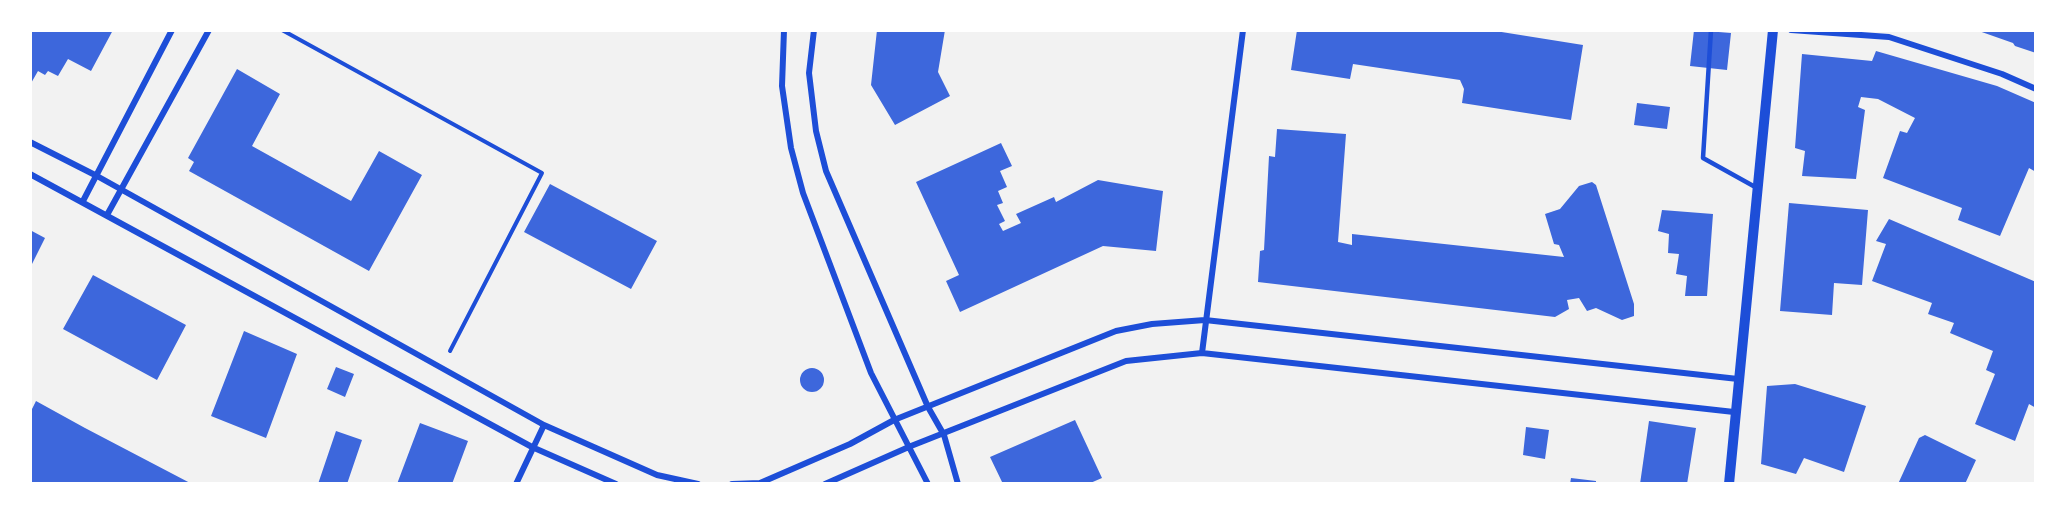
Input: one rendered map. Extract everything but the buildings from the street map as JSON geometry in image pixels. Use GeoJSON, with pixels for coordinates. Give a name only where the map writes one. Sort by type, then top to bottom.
{"type":"FeatureCollection","features":[{"type":"Feature","properties":{"kind":"street"},"geometry":{"type":"LineString","coordinates":[[83,201],[172,30]]}},
{"type":"Feature","properties":{"kind":"street"},"geometry":{"type":"LineString","coordinates":[[107,215],[209,30]]}},
{"type":"Feature","properties":{"kind":"street"},"geometry":{"type":"LineString","coordinates":[[784,30],[782,86],[791,148],[803,193],[871,373],[894,420],[911,446],[928,484]]}},
{"type":"Feature","properties":{"kind":"street"},"geometry":{"type":"LineString","coordinates":[[814,30],[809,73],[816,131],[826,171],[928,407],[944,435],[958,484]]}},
{"type":"Feature","properties":{"kind":"street"},"geometry":{"type":"LineString","coordinates":[[1202,353],[1204,320],[1243,30]]}},
{"type":"Feature","properties":{"kind":"street"},"geometry":{"type":"LineString","coordinates":[[1729,484],[1734,412],[1773,30]]}},
{"type":"Feature","properties":{"kind":"street"},"geometry":{"type":"LineString","coordinates":[[1791,30],[1889,37],[2002,74],[2036,88]]}},
{"type":"Feature","properties":{"kind":"street"},"geometry":{"type":"LineString","coordinates":[[30,142],[97,176],[544,424],[657,474],[698,484]]}},
{"type":"Feature","properties":{"kind":"street"},"geometry":{"type":"LineString","coordinates":[[30,174],[532,447],[616,484]]}},
{"type":"Feature","properties":{"kind":"street"},"geometry":{"type":"LineString","coordinates":[[732,484],[760,483],[850,444],[894,420],[1116,331],[1152,324],[1204,320],[1738,379]]}},
{"type":"Feature","properties":{"kind":"street"},"geometry":{"type":"LineString","coordinates":[[825,484],[911,446],[944,435],[1126,361],[1202,353],[1734,412]]}},
{"type":"Feature","properties":{"kind":"street"},"geometry":{"type":"LineString","coordinates":[[516,484],[544,424]]}},
{"type":"Feature","properties":{"kind":"lane"},"geometry":{"type":"LineString","coordinates":[[1711,30],[1703,158],[1757,188]]}},
{"type":"Feature","properties":{"kind":"path"},"geometry":{"type":"LineString","coordinates":[[282,30],[542,173],[442,366]]}}]}
